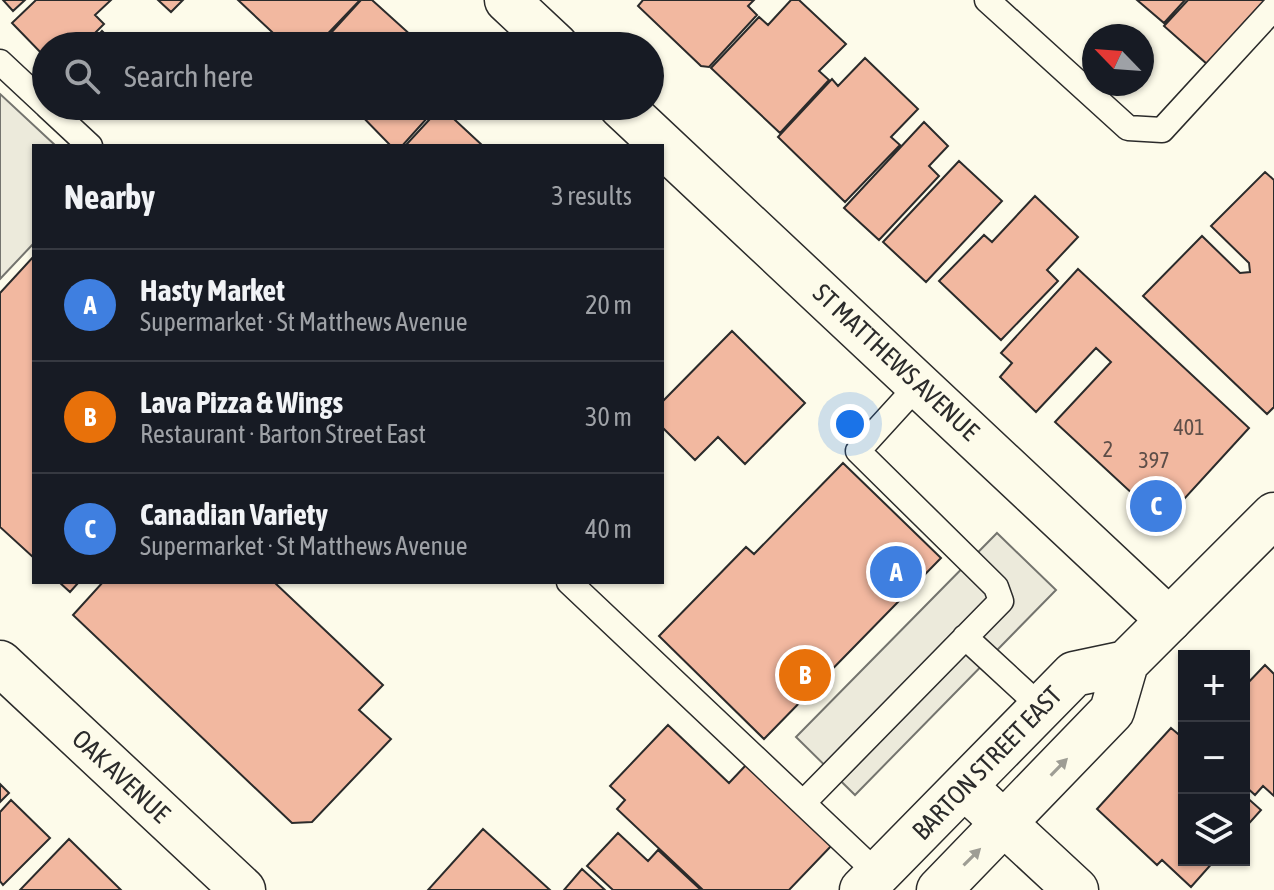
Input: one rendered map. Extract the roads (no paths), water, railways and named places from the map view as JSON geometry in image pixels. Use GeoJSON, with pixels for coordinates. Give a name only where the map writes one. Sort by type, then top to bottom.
{"type":"FeatureCollection","features":[{"type":"Feature","properties":{"kind":"street"},"geometry":{"type":"LineString","coordinates":[[507,0],[541,32]]}},
{"type":"Feature","properties":{"kind":"street","name":"ST MATTHEWS AVENUE"},"geometry":{"type":"LineString","coordinates":[[636,120],[662,144]]}},
{"type":"Feature","properties":{"kind":"street","name":"ST MATTHEWS AVENUE"},"geometry":{"type":"LineString","coordinates":[[664,146],[1169,620]]}},
{"type":"Feature","properties":{"kind":"street","name":"BARTON STREET EAST"},"geometry":{"type":"LineString","coordinates":[[939,890],[1112,711],[1126,663],[1274,515]]}},
{"type":"Feature","properties":{"kind":"street","name":"OAK AVENUE"},"geometry":{"type":"LineString","coordinates":[[0,663],[243,890]]}},
{"type":"Feature","properties":{"kind":"street","name":"BARTON STREET EAST"},"geometry":{"type":"LineString","coordinates":[[870,882],[1074,674],[1126,663]]}},
{"type":"Feature","properties":{"kind":"street"},"geometry":{"type":"LineString","coordinates":[[965,787],[1076,890]]}},
{"type":"Feature","properties":{"kind":"lane"},"geometry":{"type":"LineString","coordinates":[[987,0],[1128,128],[1162,130],[1274,8]]}},
{"type":"Feature","properties":{"kind":"lane"},"geometry":{"type":"LineString","coordinates":[[0,62],[32,93]]}},
{"type":"Feature","properties":{"kind":"lane"},"geometry":{"type":"LineString","coordinates":[[61,120],[88,144]]}},
{"type":"Feature","properties":{"kind":"lane"},"geometry":{"type":"LineString","coordinates":[[803,803],[1001,601],[996,587],[858,451],[920,383]]}},
{"type":"Feature","properties":{"kind":"lane"},"geometry":{"type":"LineString","coordinates":[[571,584],[803,803],[870,882]]}},
{"type":"Feature","properties":{"kind":"lane"},"geometry":{"type":"LineString","coordinates":[[965,637],[1042,708]]}},
{"type":"Feature","properties":{"kind":"place","name":"Canadian Variety"},"geometry":{"type":"Point","coordinates":[1156,506]}},
{"type":"Feature","properties":{"kind":"place","name":"Hasty Market"},"geometry":{"type":"Point","coordinates":[896,572]}},
{"type":"Feature","properties":{"kind":"place","name":"Lava Pizza & Wings"},"geometry":{"type":"Point","coordinates":[805,675]}}]}
